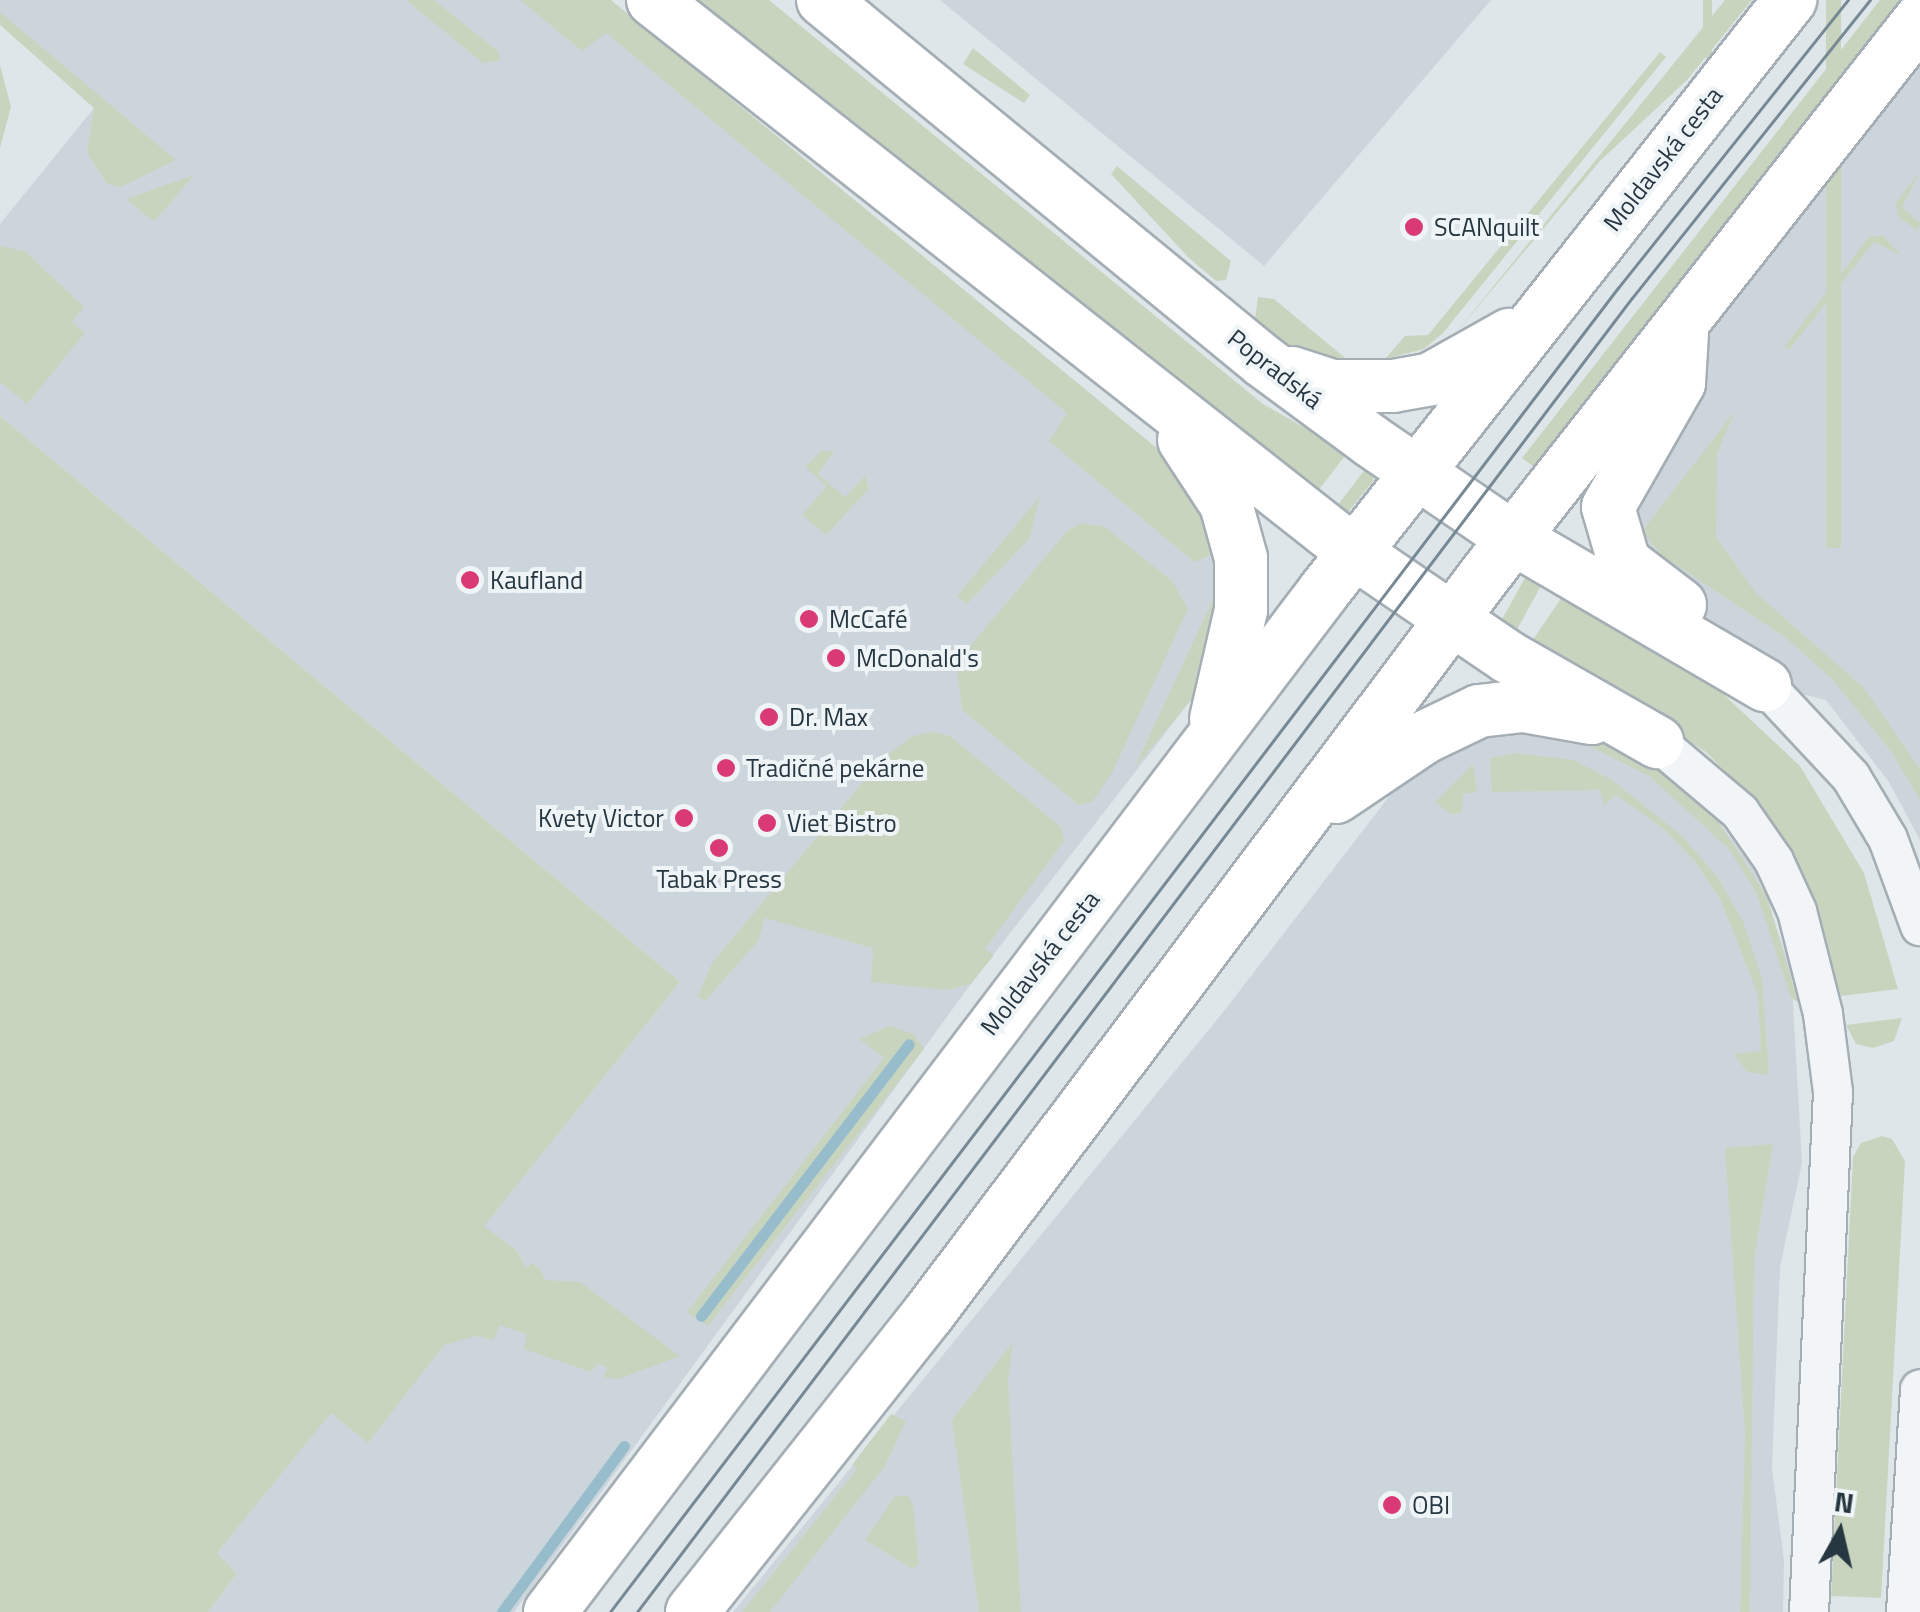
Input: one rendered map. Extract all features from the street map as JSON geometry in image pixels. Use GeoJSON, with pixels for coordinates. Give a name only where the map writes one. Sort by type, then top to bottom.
{"type":"FeatureCollection","features":[{"type":"Feature","properties":{"kind":"street"},"geometry":{"type":"LineString","coordinates":[[652,0],[1354,553],[1451,620],[1657,742],[1740,812],[1774,861],[1797,911],[1823,1014],[1833,1092],[1809,1612]]}},
{"type":"Feature","properties":{"kind":"street","name":"Popradská"},"geometry":{"type":"LineString","coordinates":[[822,0],[1262,361],[1513,538],[1765,685]]}},
{"type":"Feature","properties":{"kind":"street","name":"Moldavská cesta"},"geometry":{"type":"LineString","coordinates":[[550,1612],[1210,740],[1790,0]]}},
{"type":"Feature","properties":{"kind":"street"},"geometry":{"type":"LineString","coordinates":[[692,1612],[929,1313],[1513,538],[1682,330],[1920,20]]}},
{"type":"Feature","properties":{"kind":"street","name":"Moldavská cesta"},"geometry":{"type":"LineString","coordinates":[[1262,361],[1332,386],[1394,386],[1431,379],[1536,320]]}},
{"type":"Feature","properties":{"kind":"street"},"geometry":{"type":"LineString","coordinates":[[1682,330],[1679,383],[1611,498],[1611,533],[1632,571],[1720,636],[1850,777],[1888,839],[1920,926]]}},
{"type":"Feature","properties":{"kind":"street"},"geometry":{"type":"LineString","coordinates":[[1158,402],[1226,504],[1241,558],[1241,610],[1210,740]]}},
{"type":"Feature","properties":{"kind":"street"},"geometry":{"type":"LineString","coordinates":[[1295,827],[1425,737],[1478,712],[1554,709],[1657,742]]}},
{"type":"Feature","properties":{"kind":"street"},"geometry":{"type":"LineString","coordinates":[[1906,1612],[1920,1389]]}},
{"type":"Feature","properties":{"kind":"shaded area"},"geometry":{"type":"Polygon","coordinates":[[[0,0],[610,0],[1170,459],[1201,493],[1227,601],[1195,695],[973,981],[514,1612],[208,1612],[237,1574],[216,1554],[680,982],[0,416],[0,224],[94,108],[0,22],[0,0]]]}},
{"type":"Feature","properties":{"kind":"shaded area"},"geometry":{"type":"Polygon","coordinates":[[[940,0],[1491,0],[1264,266],[940,0]]]}},
{"type":"Feature","properties":{"kind":"shaded area"},"geometry":{"type":"Polygon","coordinates":[[[1920,20],[1920,840],[1889,782],[1826,700],[1765,685],[1618,552],[1682,369],[1920,20]]]}},
{"type":"Feature","properties":{"kind":"shaded area"},"geometry":{"type":"Polygon","coordinates":[[[1560,720],[1689,793],[1718,821],[1756,872],[1791,969],[1802,1163],[1780,1267],[1772,1468],[1784,1560],[1783,1612],[733,1612],[1224,1011],[1401,781],[1440,743],[1560,720]]]}},
{"type":"Feature","properties":{"kind":"green space"},"geometry":{"type":"Polygon","coordinates":[[[406,0],[434,0],[499,52],[500,61],[483,63],[406,0]]]}},
{"type":"Feature","properties":{"kind":"green space"},"geometry":{"type":"Polygon","coordinates":[[[520,0],[611,0],[1170,459],[1224,550],[1194,562],[1049,441],[1067,413],[606,33],[582,51],[520,0]]]}},
{"type":"Feature","properties":{"kind":"green space"},"geometry":{"type":"Polygon","coordinates":[[[682,0],[769,0],[1263,404],[1348,452],[1314,496],[955,203],[849,137],[682,0]]]}},
{"type":"Feature","properties":{"kind":"green space"},"geometry":{"type":"Polygon","coordinates":[[[1703,0],[1712,0],[1712,58],[1703,58],[1703,0]]]}},
{"type":"Feature","properties":{"kind":"green space"},"geometry":{"type":"Polygon","coordinates":[[[1725,0],[1752,0],[1687,80],[1600,161],[1455,334],[1725,0]]]}},
{"type":"Feature","properties":{"kind":"green space"},"geometry":{"type":"Polygon","coordinates":[[[1826,0],[1841,0],[1841,548],[1826,548],[1826,0]]]}},
{"type":"Feature","properties":{"kind":"green space"},"geometry":{"type":"Polygon","coordinates":[[[1880,0],[1903,0],[1534,467],[1522,458],[1880,0]]]}},
{"type":"Feature","properties":{"kind":"green space"},"geometry":{"type":"Polygon","coordinates":[[[0,12],[176,160],[121,187],[107,184],[87,152],[94,108],[0,25],[0,12]]]}},
{"type":"Feature","properties":{"kind":"green space"},"geometry":{"type":"Polygon","coordinates":[[[973,48],[1030,95],[1024,103],[963,64],[973,48]]]}},
{"type":"Feature","properties":{"kind":"green space"},"geometry":{"type":"Polygon","coordinates":[[[1660,52],[1666,57],[1443,333],[1424,349],[1385,359],[1405,336],[1428,335],[1660,52]]]}},
{"type":"Feature","properties":{"kind":"green space"},"geometry":{"type":"Polygon","coordinates":[[[0,65],[11,107],[0,148],[0,65]]]}},
{"type":"Feature","properties":{"kind":"green space"},"geometry":{"type":"Polygon","coordinates":[[[1117,166],[1231,261],[1226,280],[1216,281],[1188,257],[1111,174],[1117,166]]]}},
{"type":"Feature","properties":{"kind":"green space"},"geometry":{"type":"Polygon","coordinates":[[[1920,172],[1902,207],[1920,223],[1918,231],[1898,217],[1896,202],[1920,172]]]}},
{"type":"Feature","properties":{"kind":"green space"},"geometry":{"type":"Polygon","coordinates":[[[194,175],[154,222],[126,199],[194,175]]]}},
{"type":"Feature","properties":{"kind":"green space"},"geometry":{"type":"Polygon","coordinates":[[[1883,235],[1901,255],[1874,242],[1789,350],[1784,347],[1869,237],[1883,235]]]}},
{"type":"Feature","properties":{"kind":"green space"},"geometry":{"type":"Polygon","coordinates":[[[0,246],[25,251],[84,307],[72,322],[85,333],[27,404],[0,382],[0,246]]]}},
{"type":"Feature","properties":{"kind":"green space"},"geometry":{"type":"Polygon","coordinates":[[[1258,297],[1274,299],[1367,376],[1291,349],[1255,320],[1258,297]]]}},
{"type":"Feature","properties":{"kind":"green space"},"geometry":{"type":"Polygon","coordinates":[[[1735,411],[1717,454],[1716,537],[1756,593],[1864,688],[1920,769],[1920,800],[1891,751],[1831,678],[1785,637],[1661,555],[1642,531],[1735,411]]]}},
{"type":"Feature","properties":{"kind":"green space"},"geometry":{"type":"Polygon","coordinates":[[[0,416],[680,982],[484,1226],[517,1251],[526,1268],[532,1263],[545,1280],[580,1282],[680,1356],[618,1379],[603,1377],[608,1368],[598,1363],[591,1372],[524,1349],[527,1334],[499,1325],[494,1340],[476,1336],[444,1345],[368,1443],[331,1413],[217,1553],[237,1574],[208,1612],[0,1612],[0,416]]]}},
{"type":"Feature","properties":{"kind":"green space"},"geometry":{"type":"Polygon","coordinates":[[[821,451],[834,451],[818,474],[845,497],[865,476],[869,489],[826,535],[802,515],[827,486],[805,467],[821,451]]]}},
{"type":"Feature","properties":{"kind":"green space"},"geometry":{"type":"Polygon","coordinates":[[[1367,467],[1374,480],[1348,512],[1333,511],[1367,467]]]}},
{"type":"Feature","properties":{"kind":"green space"},"geometry":{"type":"Polygon","coordinates":[[[1040,496],[1030,538],[967,604],[957,596],[1040,496]]]}},
{"type":"Feature","properties":{"kind":"green space"},"geometry":{"type":"Polygon","coordinates":[[[1081,523],[1105,527],[1173,582],[1188,609],[1112,773],[1093,801],[1079,805],[962,710],[956,663],[1067,531],[1081,523]]]}},
{"type":"Feature","properties":{"kind":"green space"},"geometry":{"type":"Polygon","coordinates":[[[1526,576],[1542,585],[1516,632],[1500,623],[1526,576]]]}},
{"type":"Feature","properties":{"kind":"green space"},"geometry":{"type":"Polygon","coordinates":[[[1214,597],[1227,601],[1195,695],[1134,769],[1214,597]]]}},
{"type":"Feature","properties":{"kind":"green space"},"geometry":{"type":"Polygon","coordinates":[[[1562,597],[1718,689],[1800,766],[1864,873],[1898,989],[1841,996],[1803,876],[1752,798],[1706,752],[1530,644],[1562,597]]]}},
{"type":"Feature","properties":{"kind":"green space"},"geometry":{"type":"Polygon","coordinates":[[[932,732],[950,736],[1061,827],[1064,841],[985,949],[994,955],[971,984],[947,990],[871,982],[873,948],[765,918],[758,941],[705,1001],[698,996],[712,963],[883,758],[913,736],[932,732]]]}},
{"type":"Feature","properties":{"kind":"green space"},"geometry":{"type":"Polygon","coordinates":[[[1567,735],[1619,743],[1663,771],[1718,821],[1767,896],[1798,1002],[1791,998],[1756,892],[1729,849],[1649,776],[1567,735]]]}},
{"type":"Feature","properties":{"kind":"green space"},"geometry":{"type":"Polygon","coordinates":[[[1515,753],[1573,760],[1612,780],[1681,835],[1717,876],[1743,921],[1762,979],[1769,1075],[1747,1072],[1734,1054],[1761,1051],[1758,995],[1721,901],[1696,863],[1665,830],[1616,795],[1604,805],[1600,790],[1492,792],[1490,758],[1515,753]]]}},
{"type":"Feature","properties":{"kind":"green space"},"geometry":{"type":"Polygon","coordinates":[[[1473,764],[1477,792],[1463,794],[1462,812],[1452,815],[1435,802],[1473,764]]]}},
{"type":"Feature","properties":{"kind":"green space"},"geometry":{"type":"Polygon","coordinates":[[[1902,1018],[1894,1041],[1873,1048],[1856,1044],[1846,1025],[1902,1018]]]}},
{"type":"Feature","properties":{"kind":"green space"},"geometry":{"type":"Polygon","coordinates":[[[890,1026],[914,1034],[924,1049],[708,1326],[687,1312],[884,1058],[859,1039],[890,1026]]]}},
{"type":"Feature","properties":{"kind":"green space"},"geometry":{"type":"Polygon","coordinates":[[[1882,1136],[1892,1139],[1905,1161],[1881,1598],[1831,1596],[1853,1157],[1861,1143],[1882,1136]]]}},
{"type":"Feature","properties":{"kind":"green space"},"geometry":{"type":"Polygon","coordinates":[[[1773,1144],[1754,1260],[1750,1612],[1740,1612],[1745,1434],[1725,1148],[1773,1144]]]}},
{"type":"Feature","properties":{"kind":"green space"},"geometry":{"type":"Polygon","coordinates":[[[1013,1342],[1008,1381],[1021,1612],[979,1612],[952,1420],[1013,1342]]]}},
{"type":"Feature","properties":{"kind":"green space"},"geometry":{"type":"Polygon","coordinates":[[[891,1414],[906,1421],[885,1466],[770,1612],[742,1612],[857,1469],[852,1465],[891,1414]]]}},
{"type":"Feature","properties":{"kind":"green space"},"geometry":{"type":"Polygon","coordinates":[[[895,1496],[909,1496],[913,1506],[919,1564],[913,1569],[865,1540],[895,1496]]]}},
{"type":"Feature","properties":{"kind":"waterway"},"geometry":{"type":"LineString","coordinates":[[701,1316],[909,1044]]}},
{"type":"Feature","properties":{"kind":"waterway"},"geometry":{"type":"LineString","coordinates":[[502,1612],[624,1446]]}},
{"type":"Feature","properties":{"kind":"tram line"},"geometry":{"type":"LineString","coordinates":[[610,1612],[1618,288],[1848,0]]}},
{"type":"Feature","properties":{"kind":"tram line"},"geometry":{"type":"LineString","coordinates":[[637,1612],[1632,298],[1870,0]]}},
{"type":"Feature","properties":{"kind":"place","name":"SCANquilt"},"geometry":{"type":"Point","coordinates":[1414,227]}},
{"type":"Feature","properties":{"kind":"place","name":"Kaufland"},"geometry":{"type":"Point","coordinates":[470,580]}},
{"type":"Feature","properties":{"kind":"place","name":"McCafé"},"geometry":{"type":"Point","coordinates":[809,619]}},
{"type":"Feature","properties":{"kind":"place","name":"McDonald's"},"geometry":{"type":"Point","coordinates":[836,658]}},
{"type":"Feature","properties":{"kind":"place","name":"Dr. Max"},"geometry":{"type":"Point","coordinates":[769,717]}},
{"type":"Feature","properties":{"kind":"place","name":"Tradičné pekárne"},"geometry":{"type":"Point","coordinates":[726,768]}},
{"type":"Feature","properties":{"kind":"place","name":"Kvety Victor"},"geometry":{"type":"Point","coordinates":[684,818]}},
{"type":"Feature","properties":{"kind":"place","name":"Viet Bistro"},"geometry":{"type":"Point","coordinates":[767,823]}},
{"type":"Feature","properties":{"kind":"place","name":"Tabak Press"},"geometry":{"type":"Point","coordinates":[719,848]}},
{"type":"Feature","properties":{"kind":"place","name":"OBI"},"geometry":{"type":"Point","coordinates":[1392,1505]}}]}
